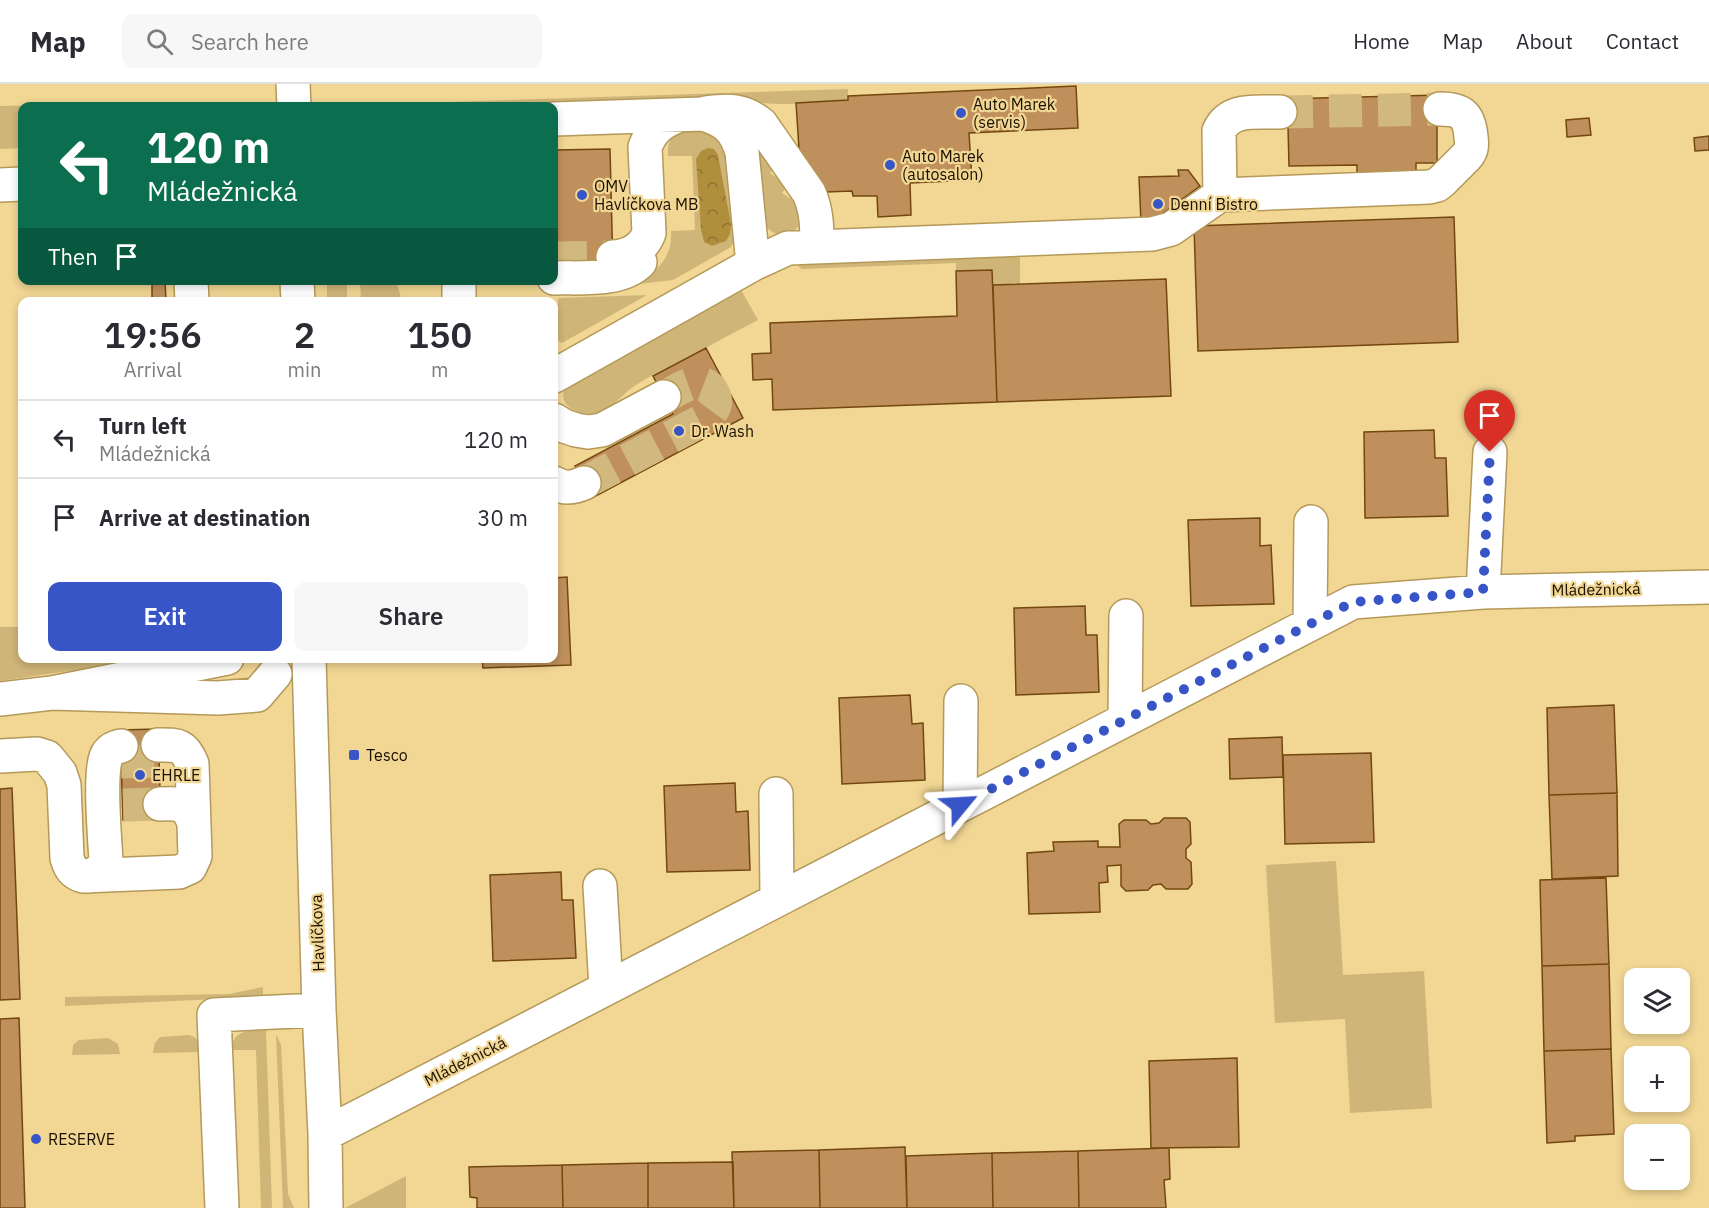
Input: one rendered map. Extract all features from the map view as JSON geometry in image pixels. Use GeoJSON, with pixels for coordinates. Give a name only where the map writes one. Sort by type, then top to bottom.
{"type":"FeatureCollection","features":[{"type":"Feature","properties":{"kind":"street"},"geometry":{"type":"LineString","coordinates":[[293,84],[294,102]]}},
{"type":"Feature","properties":{"kind":"street"},"geometry":{"type":"LineString","coordinates":[[558,374],[753,264],[788,248],[1152,234],[1171,229],[1220,195],[1437,185],[1471,151],[1468,120],[1457,111],[1440,109]]}},
{"type":"Feature","properties":{"kind":"street"},"geometry":{"type":"LineString","coordinates":[[558,119],[723,111],[752,116],[761,124],[809,193],[816,214],[817,247]]}},
{"type":"Feature","properties":{"kind":"street"},"geometry":{"type":"LineString","coordinates":[[1220,195],[1219,131],[1222,124],[1228,118],[1242,113],[1280,112]]}},
{"type":"Feature","properties":{"kind":"street"},"geometry":{"type":"LineString","coordinates":[[558,278],[612,276],[638,265],[645,257],[649,248],[649,233],[645,147],[649,136],[668,119],[692,114],[718,118],[738,138],[742,153],[753,264]]}},
{"type":"Feature","properties":{"kind":"street"},"geometry":{"type":"LineString","coordinates":[[0,185],[18,184]]}},
{"type":"Feature","properties":{"kind":"street"},"geometry":{"type":"LineString","coordinates":[[613,257],[631,254],[646,241],[649,233]]}},
{"type":"Feature","properties":{"kind":"street"},"geometry":{"type":"LineString","coordinates":[[558,422],[576,430],[588,432],[602,430],[664,397]]}},
{"type":"Feature","properties":{"kind":"street"},"geometry":{"type":"LineString","coordinates":[[1483,592],[1490,452]]}},
{"type":"Feature","properties":{"kind":"street"},"geometry":{"type":"LineString","coordinates":[[1310,624],[1311,522]]}},
{"type":"Feature","properties":{"kind":"street","name":"Mládežnická"},"geometry":{"type":"LineString","coordinates":[[325,1134],[1353,602],[1483,592],[1709,587]]}},
{"type":"Feature","properties":{"kind":"street"},"geometry":{"type":"LineString","coordinates":[[1125,719],[1126,616]]}},
{"type":"Feature","properties":{"kind":"street"},"geometry":{"type":"LineString","coordinates":[[0,699],[52,693],[202,663]]}},
{"type":"Feature","properties":{"kind":"street"},"geometry":{"type":"LineString","coordinates":[[52,693],[218,698],[257,695],[266,666],[310,666]]}},
{"type":"Feature","properties":{"kind":"street","name":"Havlíčkova"},"geometry":{"type":"LineString","coordinates":[[310,666],[326,1208]]}},
{"type":"Feature","properties":{"kind":"street"},"geometry":{"type":"LineString","coordinates":[[960,805],[961,701]]}},
{"type":"Feature","properties":{"kind":"street"},"geometry":{"type":"LineString","coordinates":[[0,756],[37,754],[47,757],[54,764],[64,785],[67,858],[70,867],[83,876],[185,870],[193,863],[195,856],[193,803],[187,768],[176,761],[159,775],[177,803],[188,810],[193,803]]}},
{"type":"Feature","properties":{"kind":"street"},"geometry":{"type":"LineString","coordinates":[[89,876],[100,871],[106,861],[114,789]]}},
{"type":"Feature","properties":{"kind":"street"},"geometry":{"type":"LineString","coordinates":[[776,794],[777,900]]}},
{"type":"Feature","properties":{"kind":"street"},"geometry":{"type":"LineString","coordinates":[[600,886],[606,988]]}},
{"type":"Feature","properties":{"kind":"street"},"geometry":{"type":"LineString","coordinates":[[222,1208],[214,1015],[319,1010]]}},
{"type":"Feature","properties":{"kind":"shaded area"},"geometry":{"type":"Polygon","coordinates":[[[848,89],[848,100],[793,104],[739,99],[558,105],[558,102],[447,102],[848,89]]]}},
{"type":"Feature","properties":{"kind":"shaded area"},"geometry":{"type":"Polygon","coordinates":[[[0,106],[18,106],[18,148],[0,149],[0,106]]]}},
{"type":"Feature","properties":{"kind":"shaded area"},"geometry":{"type":"Polygon","coordinates":[[[747,125],[759,138],[764,158],[775,166],[770,173],[787,185],[782,193],[800,205],[802,223],[787,234],[776,234],[761,221],[747,125]]]}},
{"type":"Feature","properties":{"kind":"shaded area"},"geometry":{"type":"Polygon","coordinates":[[[704,129],[726,143],[735,238],[731,247],[673,280],[630,285],[649,275],[660,265],[668,253],[671,231],[695,230],[692,156],[668,156],[668,147],[677,133],[704,129]]]}},
{"type":"Feature","properties":{"kind":"shaded area"},"geometry":{"type":"Polygon","coordinates":[[[1014,252],[1020,258],[1020,284],[993,285],[992,270],[956,271],[956,263],[802,269],[799,267],[799,263],[1014,252]]]}},
{"type":"Feature","properties":{"kind":"shaded area"},"geometry":{"type":"Polygon","coordinates":[[[327,285],[347,285],[347,297],[327,297],[327,285]]]}},
{"type":"Feature","properties":{"kind":"shaded area"},"geometry":{"type":"Polygon","coordinates":[[[360,285],[397,285],[401,297],[361,297],[360,285]]]}},
{"type":"Feature","properties":{"kind":"shaded area"},"geometry":{"type":"Polygon","coordinates":[[[740,288],[758,320],[631,388],[600,412],[587,414],[573,410],[564,401],[565,388],[740,288]]]}},
{"type":"Feature","properties":{"kind":"shaded area"},"geometry":{"type":"Polygon","coordinates":[[[647,295],[562,343],[558,341],[558,298],[647,295]]]}},
{"type":"Feature","properties":{"kind":"shaded area"},"geometry":{"type":"Polygon","coordinates":[[[0,627],[18,627],[18,663],[123,663],[0,681],[0,627]]]}},
{"type":"Feature","properties":{"kind":"shaded area"},"geometry":{"type":"Polygon","coordinates":[[[1336,861],[1343,975],[1424,971],[1432,1108],[1350,1113],[1345,1019],[1275,1023],[1266,865],[1336,861]]]}},
{"type":"Feature","properties":{"kind":"shaded area"},"geometry":{"type":"Polygon","coordinates":[[[263,987],[263,997],[65,1006],[65,997],[229,994],[263,987]]]}},
{"type":"Feature","properties":{"kind":"shaded area"},"geometry":{"type":"Polygon","coordinates":[[[266,1030],[272,1208],[261,1208],[256,1050],[231,1050],[235,1038],[243,1032],[266,1030]]]}},
{"type":"Feature","properties":{"kind":"shaded area"},"geometry":{"type":"Polygon","coordinates":[[[276,1034],[281,1045],[288,1194],[294,1208],[283,1208],[276,1034]]]}},
{"type":"Feature","properties":{"kind":"shaded area"},"geometry":{"type":"Polygon","coordinates":[[[189,1035],[197,1039],[201,1052],[153,1053],[155,1043],[160,1037],[189,1035]]]}},
{"type":"Feature","properties":{"kind":"shaded area"},"geometry":{"type":"Polygon","coordinates":[[[108,1038],[118,1044],[120,1054],[72,1055],[73,1045],[79,1040],[108,1038]]]}},
{"type":"Feature","properties":{"kind":"shaded area"},"geometry":{"type":"Polygon","coordinates":[[[406,1176],[406,1208],[345,1208],[406,1176]]]}},
{"type":"Feature","properties":{"kind":"green space"},"geometry":{"type":"Polygon","coordinates":[[[708,148],[714,149],[718,155],[731,224],[730,234],[726,241],[712,246],[704,242],[701,230],[696,159],[701,151],[708,148]]]}},
{"type":"Feature","properties":{"kind":"building","name":"Auto Marek (autosalon)"},"geometry":{"type":"Polygon","coordinates":[[[1076,86],[1078,128],[969,133],[972,180],[910,183],[911,215],[878,217],[877,196],[853,196],[852,191],[826,192],[799,149],[796,103],[848,100],[848,96],[1076,86]]]}},
{"type":"Feature","properties":{"kind":"building"},"geometry":{"type":"Polygon","coordinates":[[[1440,95],[1437,163],[1416,163],[1416,175],[1357,176],[1357,165],[1289,166],[1288,126],[1280,127],[1279,99],[1440,95]]]}},
{"type":"Feature","properties":{"kind":"building"},"geometry":{"type":"Polygon","coordinates":[[[1589,118],[1591,135],[1567,137],[1566,120],[1589,118]]]}},
{"type":"Feature","properties":{"kind":"building"},"geometry":{"type":"Polygon","coordinates":[[[1709,136],[1709,150],[1695,151],[1694,138],[1709,136]]]}},
{"type":"Feature","properties":{"kind":"building","name":"OMV Havlíčkova MB"},"geometry":{"type":"Polygon","coordinates":[[[610,149],[613,270],[558,271],[558,150],[610,149]]]}},
{"type":"Feature","properties":{"kind":"building","name":"Denní Bistro"},"geometry":{"type":"Polygon","coordinates":[[[1178,170],[1188,170],[1200,186],[1151,222],[1141,222],[1139,177],[1179,176],[1178,170]]]}},
{"type":"Feature","properties":{"kind":"building"},"geometry":{"type":"Polygon","coordinates":[[[1454,217],[1458,342],[1198,351],[1194,226],[1454,217]]]}},
{"type":"Feature","properties":{"kind":"building"},"geometry":{"type":"Polygon","coordinates":[[[992,270],[997,402],[773,410],[772,379],[753,380],[752,354],[771,353],[770,323],[957,316],[956,271],[992,270]]]}},
{"type":"Feature","properties":{"kind":"building"},"geometry":{"type":"Polygon","coordinates":[[[1166,279],[1171,396],[997,402],[993,285],[1166,279]]]}},
{"type":"Feature","properties":{"kind":"building"},"geometry":{"type":"Polygon","coordinates":[[[152,285],[165,285],[166,297],[152,297],[152,285]]]}},
{"type":"Feature","properties":{"kind":"building","name":"Dr. Wash"},"geometry":{"type":"Polygon","coordinates":[[[706,348],[743,418],[592,498],[575,466],[673,414],[653,376],[706,348]]]}},
{"type":"Feature","properties":{"kind":"building"},"geometry":{"type":"Polygon","coordinates":[[[1434,430],[1435,458],[1446,458],[1448,516],[1365,518],[1364,432],[1434,430]]]}},
{"type":"Feature","properties":{"kind":"building"},"geometry":{"type":"Polygon","coordinates":[[[1260,518],[1260,546],[1271,545],[1274,604],[1191,606],[1188,520],[1260,518]]]}},
{"type":"Feature","properties":{"kind":"building"},"geometry":{"type":"Polygon","coordinates":[[[567,577],[571,665],[483,668],[482,663],[558,663],[558,578],[567,577]]]}},
{"type":"Feature","properties":{"kind":"building"},"geometry":{"type":"Polygon","coordinates":[[[1085,606],[1086,635],[1097,635],[1099,692],[1016,695],[1014,608],[1085,606]]]}},
{"type":"Feature","properties":{"kind":"building"},"geometry":{"type":"Polygon","coordinates":[[[910,695],[912,724],[923,723],[925,780],[842,784],[839,698],[910,695]]]}},
{"type":"Feature","properties":{"kind":"building"},"geometry":{"type":"Polygon","coordinates":[[[1614,705],[1617,793],[1549,795],[1547,708],[1614,705]]]}},
{"type":"Feature","properties":{"kind":"building","name":"EHRLE"},"geometry":{"type":"Polygon","coordinates":[[[158,729],[161,819],[123,820],[120,730],[158,729]]]}},
{"type":"Feature","properties":{"kind":"building"},"geometry":{"type":"Polygon","coordinates":[[[1282,737],[1283,777],[1230,779],[1229,739],[1282,737]]]}},
{"type":"Feature","properties":{"kind":"building"},"geometry":{"type":"Polygon","coordinates":[[[1371,753],[1374,842],[1285,844],[1283,755],[1371,753]]]}},
{"type":"Feature","properties":{"kind":"building"},"geometry":{"type":"Polygon","coordinates":[[[735,783],[736,812],[748,811],[750,870],[667,872],[664,786],[735,783]]]}},
{"type":"Feature","properties":{"kind":"building"},"geometry":{"type":"Polygon","coordinates":[[[12,788],[20,999],[0,1000],[0,789],[12,788]]]}},
{"type":"Feature","properties":{"kind":"building"},"geometry":{"type":"Polygon","coordinates":[[[1617,793],[1618,876],[1552,879],[1549,795],[1617,793]]]}},
{"type":"Feature","properties":{"kind":"building"},"geometry":{"type":"Polygon","coordinates":[[[1164,818],[1186,818],[1190,822],[1191,844],[1186,849],[1186,858],[1191,862],[1192,884],[1188,889],[1166,889],[1161,884],[1153,885],[1148,890],[1126,891],[1121,886],[1121,865],[1107,866],[1108,882],[1099,883],[1100,912],[1029,914],[1027,853],[1054,851],[1053,842],[1098,841],[1098,847],[1120,847],[1119,824],[1124,820],[1146,820],[1151,824],[1159,823],[1164,818]]]}},
{"type":"Feature","properties":{"kind":"building"},"geometry":{"type":"Polygon","coordinates":[[[561,872],[562,900],[573,900],[576,958],[493,961],[490,875],[561,872]]]}},
{"type":"Feature","properties":{"kind":"building"},"geometry":{"type":"Polygon","coordinates":[[[1606,878],[1609,964],[1542,966],[1540,880],[1606,878]]]}},
{"type":"Feature","properties":{"kind":"building"},"geometry":{"type":"Polygon","coordinates":[[[1609,964],[1611,1049],[1544,1051],[1542,966],[1609,964]]]}},
{"type":"Feature","properties":{"kind":"building"},"geometry":{"type":"Polygon","coordinates":[[[19,1018],[25,1208],[0,1208],[0,1019],[19,1018]]]}},
{"type":"Feature","properties":{"kind":"building"},"geometry":{"type":"Polygon","coordinates":[[[1611,1049],[1614,1134],[1575,1136],[1575,1141],[1547,1143],[1544,1051],[1611,1049]]]}},
{"type":"Feature","properties":{"kind":"building"},"geometry":{"type":"Polygon","coordinates":[[[1237,1058],[1239,1147],[1151,1148],[1149,1061],[1237,1058]]]}},
{"type":"Feature","properties":{"kind":"building"},"geometry":{"type":"Polygon","coordinates":[[[905,1147],[907,1208],[820,1208],[819,1150],[905,1147]]]}},
{"type":"Feature","properties":{"kind":"building"},"geometry":{"type":"Polygon","coordinates":[[[1169,1148],[1170,1179],[1164,1180],[1166,1208],[1079,1208],[1078,1151],[1169,1148]]]}},
{"type":"Feature","properties":{"kind":"building"},"geometry":{"type":"Polygon","coordinates":[[[819,1150],[820,1208],[734,1208],[732,1152],[819,1150]]]}},
{"type":"Feature","properties":{"kind":"building"},"geometry":{"type":"Polygon","coordinates":[[[1078,1151],[1079,1208],[993,1208],[992,1153],[1078,1151]]]}},
{"type":"Feature","properties":{"kind":"building"},"geometry":{"type":"Polygon","coordinates":[[[992,1153],[993,1208],[907,1208],[906,1156],[992,1153]]]}},
{"type":"Feature","properties":{"kind":"building"},"geometry":{"type":"Polygon","coordinates":[[[733,1162],[734,1208],[648,1208],[648,1163],[733,1162]]]}},
{"type":"Feature","properties":{"kind":"building"},"geometry":{"type":"Polygon","coordinates":[[[648,1163],[648,1208],[563,1208],[562,1165],[648,1163]]]}},
{"type":"Feature","properties":{"kind":"building"},"geometry":{"type":"Polygon","coordinates":[[[562,1165],[563,1208],[477,1208],[477,1198],[470,1197],[469,1167],[562,1165]]]}},
{"type":"Feature","properties":{"kind":"tunnel"},"geometry":{"type":"LineString","coordinates":[[1280,112],[1440,109]]}},
{"type":"Feature","properties":{"kind":"tunnel"},"geometry":{"type":"LineString","coordinates":[[558,258],[613,257]]}},
{"type":"Feature","properties":{"kind":"tunnel"},"geometry":{"type":"LineString","coordinates":[[584,483],[703,420],[715,404],[711,390],[701,383],[687,385],[664,397]]}},
{"type":"Feature","properties":{"kind":"tunnel"},"geometry":{"type":"LineString","coordinates":[[121,762],[159,761]]}},
{"type":"Feature","properties":{"kind":"tunnel"},"geometry":{"type":"LineString","coordinates":[[123,805],[160,804]]}},
{"type":"Feature","properties":{"kind":"place","name":"Auto Marek (servis)"},"geometry":{"type":"Point","coordinates":[961,113]}},
{"type":"Feature","properties":{"kind":"place","name":"Auto Marek (autosalon)"},"geometry":{"type":"Point","coordinates":[890,165]}},
{"type":"Feature","properties":{"kind":"place","name":"OMV Havlíčkova MB"},"geometry":{"type":"Point","coordinates":[582,195]}},
{"type":"Feature","properties":{"kind":"place","name":"Denní Bistro"},"geometry":{"type":"Point","coordinates":[1158,204]}},
{"type":"Feature","properties":{"kind":"place","name":"Dr. Wash"},"geometry":{"type":"Point","coordinates":[679,431]}},
{"type":"Feature","properties":{"kind":"place","name":"Tesco"},"geometry":{"type":"Point","coordinates":[354,755]}},
{"type":"Feature","properties":{"kind":"place","name":"EHRLE"},"geometry":{"type":"Point","coordinates":[140,775]}},
{"type":"Feature","properties":{"kind":"place","name":"RESERVE"},"geometry":{"type":"Point","coordinates":[36,1139]}},
{"type":"Feature","properties":{"kind":"route"},"geometry":{"type":"LineString","coordinates":[[960,805],[1353,602],[1483,592],[1490,452]]}}]}
